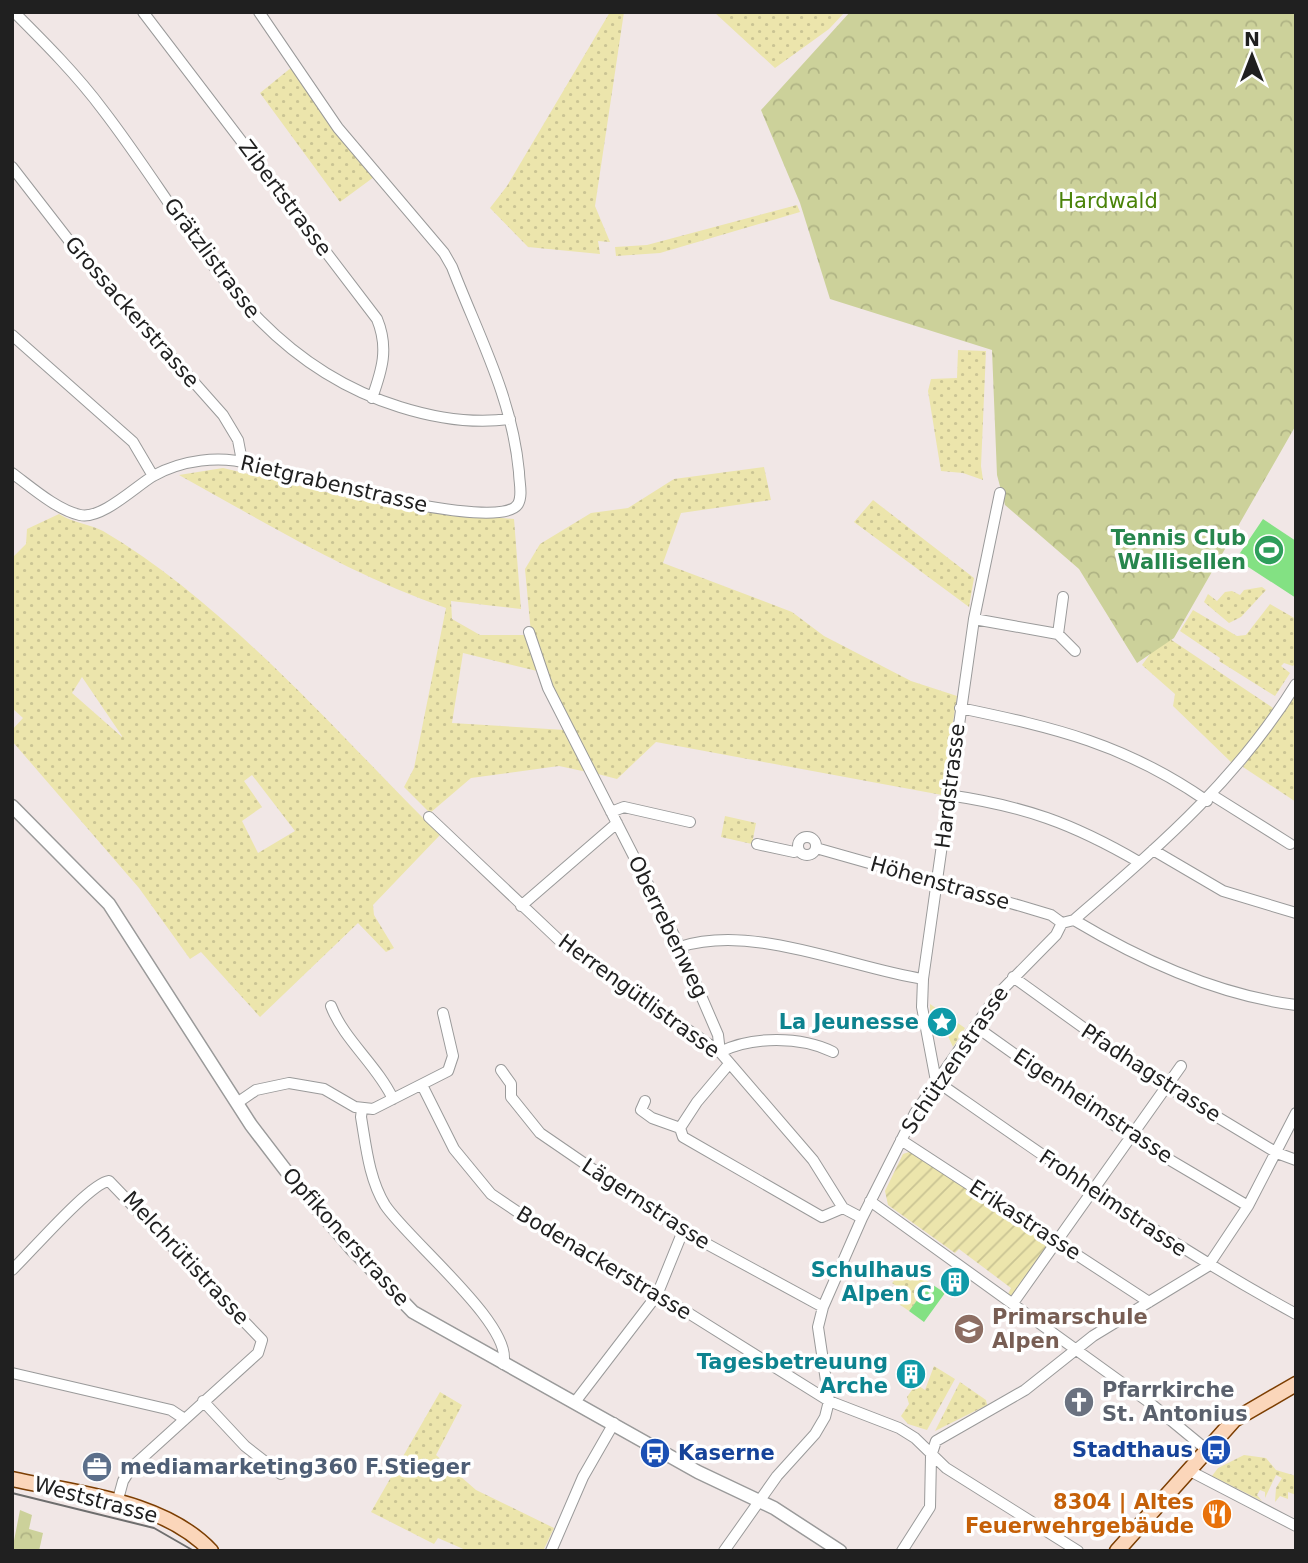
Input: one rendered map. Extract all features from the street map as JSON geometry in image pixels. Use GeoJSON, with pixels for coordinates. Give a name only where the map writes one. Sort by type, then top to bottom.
{"type":"FeatureCollection","features":[{"type":"Feature","properties":{"kind":"main road"},"geometry":{"type":"LineString","coordinates":[[1122,1549],[1234,1420],[1296,1384]]}},
{"type":"Feature","properties":{"kind":"main road","name":"Weststrasse"},"geometry":{"type":"LineString","coordinates":[[12,1479],[117,1503],[181,1525],[211,1551]]}},
{"type":"Feature","properties":{"kind":"street","name":"Grätzlistrasse"},"geometry":{"type":"LineString","coordinates":[[14,12],[102,108],[239,302],[296,354],[335,380],[372,398],[446,418],[484,421],[510,419]]}},
{"type":"Feature","properties":{"kind":"street","name":"Zibertstrasse"},"geometry":{"type":"LineString","coordinates":[[143,12],[377,319],[385,343],[385,356],[372,398]]}},
{"type":"Feature","properties":{"kind":"street"},"geometry":{"type":"LineString","coordinates":[[259,12],[338,128],[447,259],[503,392],[510,419]]}},
{"type":"Feature","properties":{"kind":"street","name":"Grossackerstrasse"},"geometry":{"type":"LineString","coordinates":[[12,167],[74,247],[223,415],[238,440],[242,461]]}},
{"type":"Feature","properties":{"kind":"street"},"geometry":{"type":"LineString","coordinates":[[12,335],[133,442],[153,476]]}},
{"type":"Feature","properties":{"kind":"street","name":"Rietgrabenstrasse"},"geometry":{"type":"LineString","coordinates":[[12,473],[62,506],[86,516],[101,511],[153,476],[194,462],[242,461],[410,503],[482,512],[513,510],[518,504],[520,491],[510,419]]}},
{"type":"Feature","properties":{"kind":"street","name":"Hardstrasse"},"geometry":{"type":"LineString","coordinates":[[936,1081],[922,1007],[923,979],[939,885],[948,795],[974,619],[1000,493]]}},
{"type":"Feature","properties":{"kind":"street"},"geometry":{"type":"LineString","coordinates":[[1058,634],[1063,597]]}},
{"type":"Feature","properties":{"kind":"street"},"geometry":{"type":"LineString","coordinates":[[974,619],[1058,634],[1075,651]]}},
{"type":"Feature","properties":{"kind":"street","name":"Oberrebenweg"},"geometry":{"type":"LineString","coordinates":[[529,632],[548,688],[680,947],[718,1035],[720,1052]]}},
{"type":"Feature","properties":{"kind":"street"},"geometry":{"type":"LineString","coordinates":[[1062,923],[1074,920],[1209,798],[1262,737],[1296,684]]}},
{"type":"Feature","properties":{"kind":"street"},"geometry":{"type":"LineString","coordinates":[[960,708],[1056,728],[1094,740],[1143,761],[1290,844]]}},
{"type":"Feature","properties":{"kind":"street"},"geometry":{"type":"LineString","coordinates":[[948,795],[998,802],[1052,817],[1093,835],[1139,862]]}},
{"type":"Feature","properties":{"kind":"street","name":"Opfikonerstrasse"},"geometry":{"type":"LineString","coordinates":[[12,806],[109,904],[237,1103],[293,1180],[397,1297],[438,1328],[614,1423],[698,1472],[759,1500],[840,1551]]}},
{"type":"Feature","properties":{"kind":"street"},"geometry":{"type":"LineString","coordinates":[[611,812],[624,807],[690,822]]}},
{"type":"Feature","properties":{"kind":"street","name":"Herrengütlistrasse"},"geometry":{"type":"LineString","coordinates":[[429,817],[561,942],[720,1052],[813,1160],[842,1208]]}},
{"type":"Feature","properties":{"kind":"street"},"geometry":{"type":"LineString","coordinates":[[521,906],[617,822]]}},
{"type":"Feature","properties":{"kind":"street","name":"Höhenstrasse"},"geometry":{"type":"LineString","coordinates":[[757,844],[794,852],[799,850],[800,841],[806,838],[815,842],[816,848],[926,877],[939,885],[1052,915],[1062,923]]}},
{"type":"Feature","properties":{"kind":"street"},"geometry":{"type":"LineString","coordinates":[[1153,850],[1223,891],[1296,913]]}},
{"type":"Feature","properties":{"kind":"street"},"geometry":{"type":"LineString","coordinates":[[1074,920],[1174,971],[1243,994],[1296,1005]]}},
{"type":"Feature","properties":{"kind":"street","name":"Schützenstrasse"},"geometry":{"type":"LineString","coordinates":[[829,1401],[818,1341],[823,1307],[870,1201],[901,1140],[936,1081],[1013,976],[1056,935],[1062,923]]}},
{"type":"Feature","properties":{"kind":"street"},"geometry":{"type":"LineString","coordinates":[[680,947],[691,943],[748,943],[828,954],[923,979]]}},
{"type":"Feature","properties":{"kind":"street","name":"Pfadhagstrasse"},"geometry":{"type":"LineString","coordinates":[[1013,976],[1166,1086],[1278,1153],[1296,1160]]}},
{"type":"Feature","properties":{"kind":"street"},"geometry":{"type":"LineString","coordinates":[[331,1006],[336,1018],[381,1076],[393,1099]]}},
{"type":"Feature","properties":{"kind":"street"},"geometry":{"type":"LineString","coordinates":[[237,1103],[256,1090],[289,1083],[324,1088],[362,1109],[373,1109],[448,1071],[452,1064],[443,1013]]}},
{"type":"Feature","properties":{"kind":"street","name":"Eigenheimstrasse"},"geometry":{"type":"LineString","coordinates":[[975,1026],[1131,1137],[1248,1206]]}},
{"type":"Feature","properties":{"kind":"street"},"geometry":{"type":"LineString","coordinates":[[720,1052],[738,1043],[780,1042],[817,1045],[833,1052]]}},
{"type":"Feature","properties":{"kind":"street"},"geometry":{"type":"LineString","coordinates":[[680,1128],[696,1102],[729,1064]]}},
{"type":"Feature","properties":{"kind":"street"},"geometry":{"type":"LineString","coordinates":[[1013,1303],[1181,1066]]}},
{"type":"Feature","properties":{"kind":"street","name":"Lägernstrasse"},"geometry":{"type":"LineString","coordinates":[[501,1070],[511,1084],[512,1097],[540,1133],[683,1231],[823,1307]]}},
{"type":"Feature","properties":{"kind":"street","name":"Frohheimstrasse"},"geometry":{"type":"LineString","coordinates":[[936,1081],[1093,1192],[1208,1266],[1296,1314]]}},
{"type":"Feature","properties":{"kind":"street","name":"Bodenackerstrasse"},"geometry":{"type":"LineString","coordinates":[[422,1085],[454,1149],[491,1194],[549,1233],[657,1295],[829,1401],[899,1428],[915,1438],[931,1456],[1079,1551]]}},
{"type":"Feature","properties":{"kind":"street"},"geometry":{"type":"LineString","coordinates":[[645,1101],[641,1110],[652,1118],[680,1128]]}},
{"type":"Feature","properties":{"kind":"street"},"geometry":{"type":"LineString","coordinates":[[362,1109],[360,1117],[372,1174],[385,1204],[406,1233],[447,1271],[477,1306],[505,1348],[503,1364]]}},
{"type":"Feature","properties":{"kind":"street"},"geometry":{"type":"LineString","coordinates":[[902,1551],[930,1507],[931,1456],[936,1441],[1025,1390],[1076,1348],[1208,1266],[1248,1206],[1278,1153],[1296,1113]]}},
{"type":"Feature","properties":{"kind":"street"},"geometry":{"type":"LineString","coordinates":[[680,1128],[683,1137],[814,1213],[829,1216],[842,1208],[862,1218]]}},
{"type":"Feature","properties":{"kind":"street","name":"Erikastrasse"},"geometry":{"type":"LineString","coordinates":[[901,1140],[1149,1302]]}},
{"type":"Feature","properties":{"kind":"street","name":"Melchrütistrasse"},"geometry":{"type":"LineString","coordinates":[[12,1270],[45,1239],[55,1224],[99,1184],[110,1181],[259,1336],[262,1346],[258,1353],[202,1401]]}},
{"type":"Feature","properties":{"kind":"street"},"geometry":{"type":"LineString","coordinates":[[870,1201],[1076,1348],[1207,1450]]}},
{"type":"Feature","properties":{"kind":"street"},"geometry":{"type":"LineString","coordinates":[[575,1402],[657,1295],[683,1231]]}},
{"type":"Feature","properties":{"kind":"street"},"geometry":{"type":"LineString","coordinates":[[12,1373],[171,1410],[183,1418]]}},
{"type":"Feature","properties":{"kind":"street"},"geometry":{"type":"LineString","coordinates":[[117,1503],[123,1481],[131,1468],[202,1401],[245,1446],[281,1474]]}},
{"type":"Feature","properties":{"kind":"street"},"geometry":{"type":"LineString","coordinates":[[724,1551],[759,1500],[816,1434],[825,1417],[829,1401]]}},
{"type":"Feature","properties":{"kind":"street"},"geometry":{"type":"LineString","coordinates":[[551,1551],[583,1477],[614,1423]]}},
{"type":"Feature","properties":{"kind":"street"},"geometry":{"type":"LineString","coordinates":[[1190,1471],[1296,1526]]}},
{"type":"Feature","properties":{"kind":"shaded area"},"geometry":{"type":"Polygon","coordinates":[[[610,12],[624,12],[595,206],[610,242],[598,241],[600,254],[528,247],[490,208],[507,186],[610,12]]]}},
{"type":"Feature","properties":{"kind":"shaded area"},"geometry":{"type":"Polygon","coordinates":[[[714,12],[845,12],[829,29],[775,68],[714,12]]]}},
{"type":"Feature","properties":{"kind":"shaded area"},"geometry":{"type":"Polygon","coordinates":[[[292,67],[374,177],[340,202],[260,93],[292,67]]]}},
{"type":"Feature","properties":{"kind":"shaded area"},"geometry":{"type":"Polygon","coordinates":[[[797,205],[800,212],[660,253],[616,256],[615,247],[647,245],[797,205]]]}},
{"type":"Feature","properties":{"kind":"shaded area"},"geometry":{"type":"Polygon","coordinates":[[[958,350],[986,351],[981,466],[983,480],[963,473],[941,471],[928,391],[931,379],[957,378],[958,350]]]}},
{"type":"Feature","properties":{"kind":"shaded area"},"geometry":{"type":"Polygon","coordinates":[[[764,467],[771,500],[681,513],[663,563],[792,612],[824,636],[911,681],[957,696],[942,795],[656,742],[617,779],[594,773],[552,690],[531,633],[525,569],[540,544],[591,513],[628,508],[674,479],[764,467]]]}},
{"type":"Feature","properties":{"kind":"shaded area"},"geometry":{"type":"Polygon","coordinates":[[[223,468],[399,509],[514,519],[521,609],[451,601],[452,619],[480,635],[524,635],[537,671],[463,653],[452,723],[565,730],[587,772],[559,766],[471,778],[430,813],[404,787],[414,768],[446,608],[343,564],[179,475],[223,468]]]}},
{"type":"Feature","properties":{"kind":"shaded area"},"geometry":{"type":"Polygon","coordinates":[[[873,500],[974,578],[969,607],[854,522],[873,500]]]}},
{"type":"Feature","properties":{"kind":"shaded area"},"geometry":{"type":"Polygon","coordinates":[[[59,514],[103,531],[149,561],[194,595],[280,672],[440,835],[373,905],[374,915],[394,948],[386,952],[358,923],[260,1017],[201,952],[190,959],[139,888],[12,741],[12,730],[23,718],[12,708],[12,558],[26,544],[27,529],[59,514]],[[82,677],[72,693],[122,737],[122,736],[82,677]],[[252,775],[244,781],[262,807],[242,821],[258,853],[295,831],[252,775]]]}},
{"type":"Feature","properties":{"kind":"shaded area"},"geometry":{"type":"Polygon","coordinates":[[[1262,587],[1266,590],[1241,617],[1229,623],[1204,602],[1208,594],[1217,601],[1225,592],[1232,591],[1240,595],[1244,590],[1262,587]]]}},
{"type":"Feature","properties":{"kind":"shaded area"},"geometry":{"type":"Polygon","coordinates":[[[1270,604],[1296,619],[1296,662],[1293,666],[1284,663],[1281,666],[1290,673],[1275,696],[1219,661],[1220,658],[1180,631],[1193,610],[1237,636],[1246,635],[1270,604]]]}},
{"type":"Feature","properties":{"kind":"shaded area"},"geometry":{"type":"Polygon","coordinates":[[[1164,635],[1276,710],[1234,765],[1173,706],[1175,694],[1142,665],[1164,635]]]}},
{"type":"Feature","properties":{"kind":"shaded area"},"geometry":{"type":"Polygon","coordinates":[[[1296,691],[1296,802],[1243,767],[1296,691]]]}},
{"type":"Feature","properties":{"kind":"shaded area"},"geometry":{"type":"Polygon","coordinates":[[[725,816],[756,823],[752,844],[721,837],[725,816]]]}},
{"type":"Feature","properties":{"kind":"shaded area"},"geometry":{"type":"Polygon","coordinates":[[[930,1004],[965,1028],[953,1047],[948,1036],[934,1036],[932,1024],[936,1016],[930,1016],[930,1004]]]}},
{"type":"Feature","properties":{"kind":"shaded area"},"geometry":{"type":"Polygon","coordinates":[[[912,1151],[1051,1243],[1013,1298],[1008,1294],[1011,1288],[959,1249],[955,1253],[888,1205],[885,1191],[903,1154],[912,1151]]]}},
{"type":"Feature","properties":{"kind":"shaded area"},"geometry":{"type":"Polygon","coordinates":[[[907,1266],[930,1283],[909,1311],[896,1302],[904,1291],[892,1283],[907,1266]]]}},
{"type":"Feature","properties":{"kind":"shaded area"},"geometry":{"type":"Polygon","coordinates":[[[934,1366],[955,1379],[927,1430],[908,1424],[901,1416],[909,1404],[907,1397],[916,1384],[925,1390],[934,1366]]]}},
{"type":"Feature","properties":{"kind":"shaded area"},"geometry":{"type":"Polygon","coordinates":[[[960,1382],[986,1400],[987,1405],[935,1431],[960,1382]]]}},
{"type":"Feature","properties":{"kind":"shaded area"},"geometry":{"type":"Polygon","coordinates":[[[440,1392],[462,1405],[436,1455],[476,1490],[554,1528],[543,1551],[468,1551],[438,1538],[434,1544],[371,1512],[440,1392]]]}},
{"type":"Feature","properties":{"kind":"shaded area"},"geometry":{"type":"Polygon","coordinates":[[[1244,1455],[1266,1458],[1276,1470],[1296,1476],[1296,1495],[1288,1492],[1288,1499],[1280,1496],[1275,1502],[1276,1488],[1282,1478],[1276,1475],[1265,1498],[1265,1492],[1260,1490],[1257,1495],[1262,1501],[1212,1476],[1218,1468],[1244,1455]]]}},
{"type":"Feature","properties":{"kind":"green space","name":"Hardwald"},"geometry":{"type":"Polygon","coordinates":[[[850,12],[1296,12],[1296,425],[1174,638],[1137,663],[1079,569],[1005,505],[997,475],[992,350],[830,299],[800,203],[761,110],[850,12]]]}},
{"type":"Feature","properties":{"kind":"green space","name":"Tennis Club Wallisellen"},"geometry":{"type":"Polygon","coordinates":[[[1263,519],[1296,541],[1296,598],[1236,559],[1263,519]]]}},
{"type":"Feature","properties":{"kind":"green space"},"geometry":{"type":"Polygon","coordinates":[[[930,1283],[945,1293],[924,1322],[909,1311],[930,1283]]]}},
{"type":"Feature","properties":{"kind":"green space"},"geometry":{"type":"Polygon","coordinates":[[[20,1510],[32,1515],[29,1529],[43,1533],[39,1551],[12,1551],[20,1510]]]}},
{"type":"Feature","properties":{"kind":"tram line"},"geometry":{"type":"LineString","coordinates":[[12,1493],[154,1528],[194,1551]]}},
{"type":"Feature","properties":{"kind":"place","name":"Tennis Club Wallisellen"},"geometry":{"type":"Point","coordinates":[1269,550]}},
{"type":"Feature","properties":{"kind":"place","name":"La Jeunesse"},"geometry":{"type":"Point","coordinates":[942,1022]}},
{"type":"Feature","properties":{"kind":"place","name":"Schulhaus Alpen C"},"geometry":{"type":"Point","coordinates":[955,1282]}},
{"type":"Feature","properties":{"kind":"place","name":"Primarschule Alpen"},"geometry":{"type":"Point","coordinates":[969,1329]}},
{"type":"Feature","properties":{"kind":"place","name":"Tagesbetreuung Arche"},"geometry":{"type":"Point","coordinates":[911,1374]}},
{"type":"Feature","properties":{"kind":"place","name":"Pfarrkirche St. Antonius"},"geometry":{"type":"Point","coordinates":[1079,1402]}},
{"type":"Feature","properties":{"kind":"place","name":"Stadthaus"},"geometry":{"type":"Point","coordinates":[1216,1450]}},
{"type":"Feature","properties":{"kind":"place","name":"Kaserne"},"geometry":{"type":"Point","coordinates":[655,1453]}},
{"type":"Feature","properties":{"kind":"place","name":"mediamarketing360 F.Stieger"},"geometry":{"type":"Point","coordinates":[97,1467]}},
{"type":"Feature","properties":{"kind":"place","name":"8304 | Altes Feuerwehrgebäude"},"geometry":{"type":"Point","coordinates":[1217,1514]}}]}
